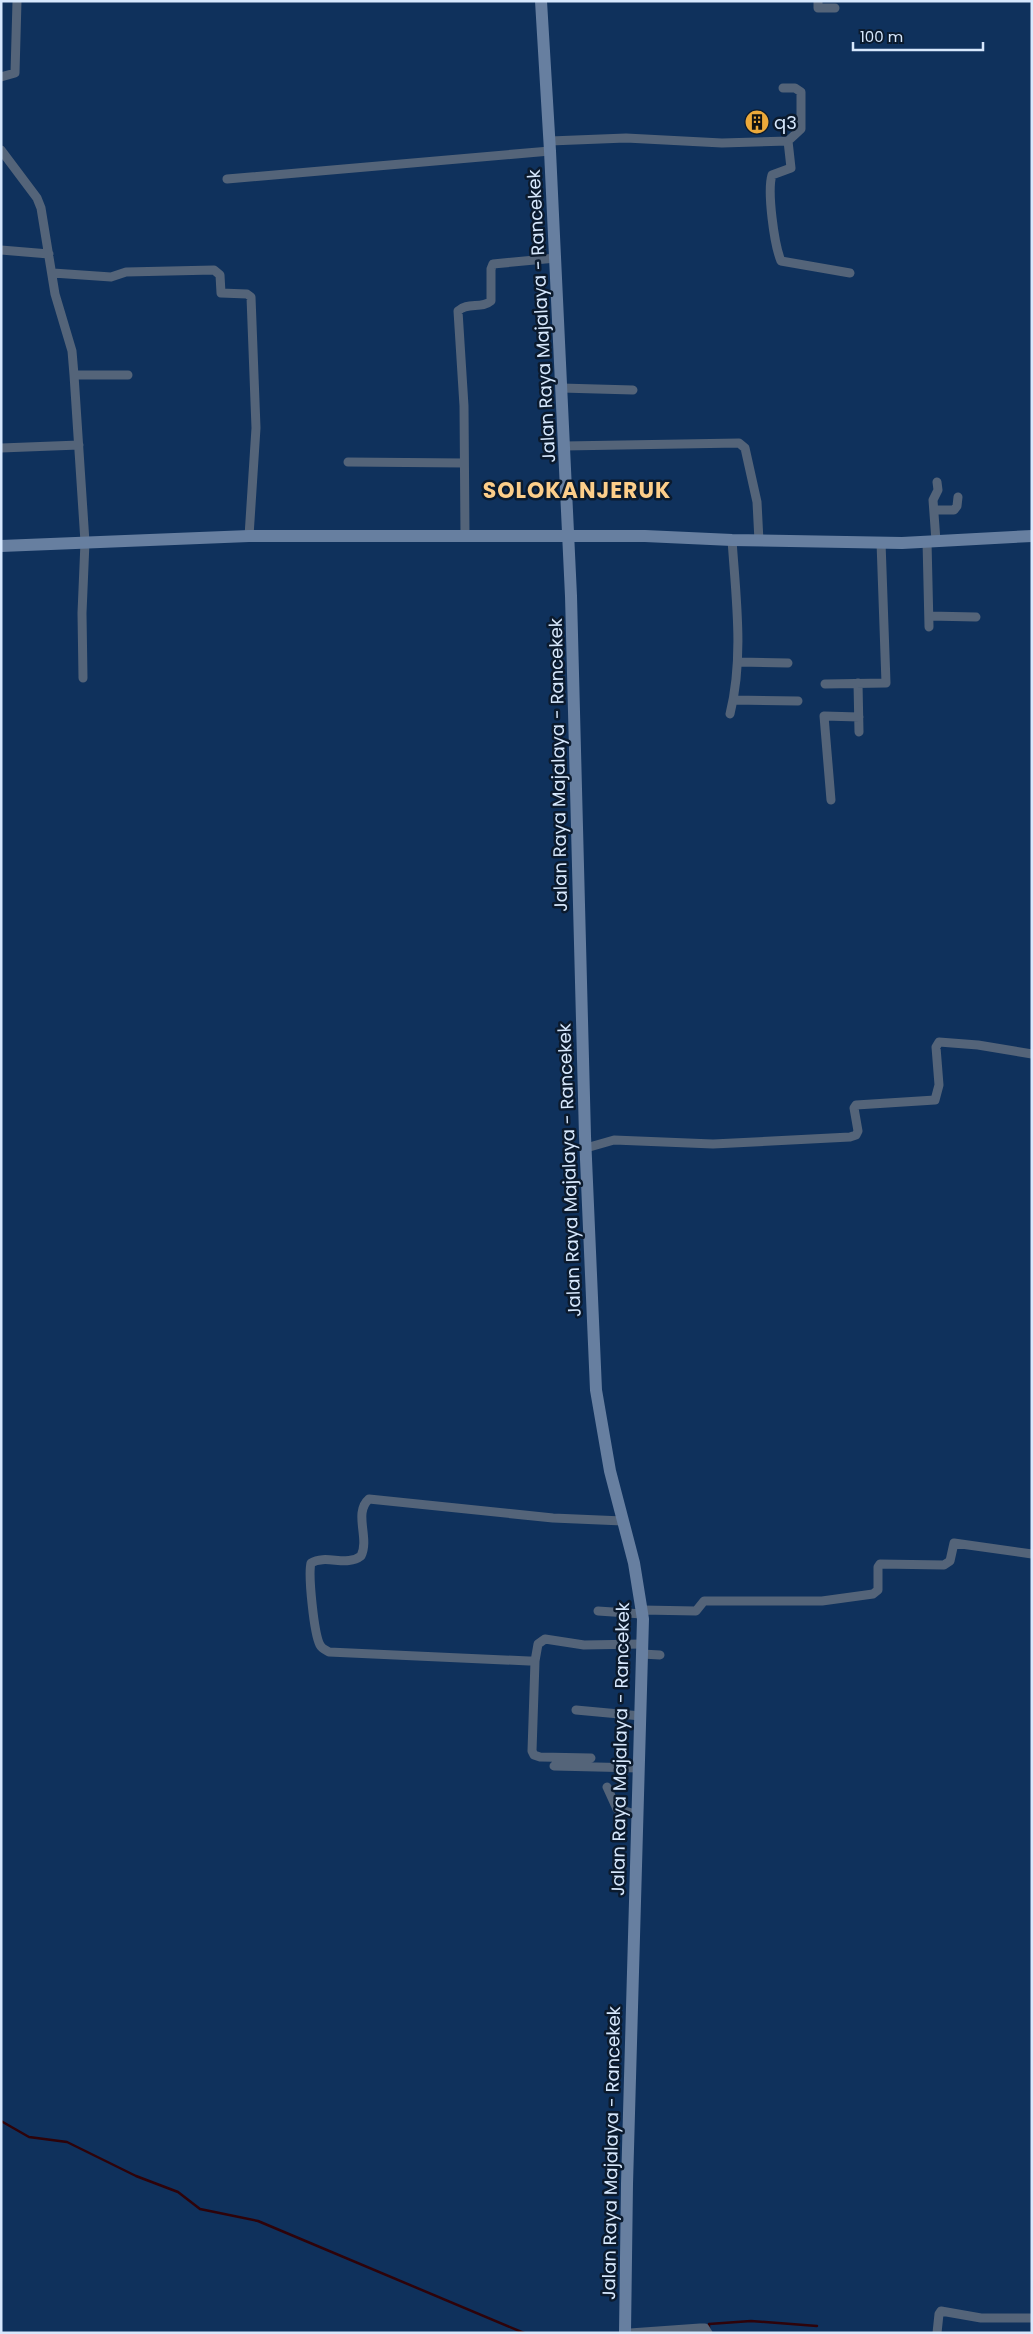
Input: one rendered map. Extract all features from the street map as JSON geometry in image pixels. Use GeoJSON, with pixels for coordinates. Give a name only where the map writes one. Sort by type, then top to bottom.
{"type":"FeatureCollection","features":[{"type":"Feature","properties":{"kind":"main road","name":"Jalan Raya Majalaya - Rancekek"},"geometry":{"type":"LineString","coordinates":[[540,1],[550,146],[569,536],[586,1148],[596,1390],[602,1432],[634,1563],[642,1612],[625,2333]]}},
{"type":"Feature","properties":{"kind":"main road"},"geometry":{"type":"LineString","coordinates":[[1,546],[249,536],[569,536],[881,542],[1032,536]]}},
{"type":"Feature","properties":{"kind":"street"},"geometry":{"type":"LineString","coordinates":[[1,76],[15,74],[17,1]]}},
{"type":"Feature","properties":{"kind":"street"},"geometry":{"type":"LineString","coordinates":[[818,1],[818,8],[835,8]]}},
{"type":"Feature","properties":{"kind":"street"},"geometry":{"type":"LineString","coordinates":[[227,179],[626,138],[722,143],[788,141],[801,129],[801,92],[795,88],[783,88]]}},
{"type":"Feature","properties":{"kind":"street"},"geometry":{"type":"LineString","coordinates":[[788,141],[791,168],[772,175],[769,189],[776,245],[781,261],[850,273]]}},
{"type":"Feature","properties":{"kind":"street"},"geometry":{"type":"LineString","coordinates":[[1,150],[37,198],[58,308],[72,351],[85,542],[82,613],[83,678]]}},
{"type":"Feature","properties":{"kind":"street"},"geometry":{"type":"LineString","coordinates":[[1,250],[49,254]]}},
{"type":"Feature","properties":{"kind":"street"},"geometry":{"type":"LineString","coordinates":[[465,536],[464,406],[458,310],[463,307],[487,305],[491,301],[491,269],[493,264],[556,258]]}},
{"type":"Feature","properties":{"kind":"street"},"geometry":{"type":"LineString","coordinates":[[53,274],[111,277],[126,272],[214,270],[220,275],[221,293],[249,295],[256,428],[249,536]]}},
{"type":"Feature","properties":{"kind":"street"},"geometry":{"type":"LineString","coordinates":[[74,376],[128,375]]}},
{"type":"Feature","properties":{"kind":"street"},"geometry":{"type":"LineString","coordinates":[[561,388],[633,390]]}},
{"type":"Feature","properties":{"kind":"street"},"geometry":{"type":"LineString","coordinates":[[564,446],[683,442],[739,443],[745,448],[757,502],[759,541]]}},
{"type":"Feature","properties":{"kind":"street"},"geometry":{"type":"LineString","coordinates":[[1,448],[79,446]]}},
{"type":"Feature","properties":{"kind":"street"},"geometry":{"type":"LineString","coordinates":[[348,462],[464,463]]}},
{"type":"Feature","properties":{"kind":"street"},"geometry":{"type":"LineString","coordinates":[[929,627],[931,541],[935,510],[933,500],[938,490],[937,482]]}},
{"type":"Feature","properties":{"kind":"street"},"geometry":{"type":"LineString","coordinates":[[935,510],[954,510],[957,506],[958,497]]}},
{"type":"Feature","properties":{"kind":"street"},"geometry":{"type":"LineString","coordinates":[[730,714],[738,662],[732,540]]}},
{"type":"Feature","properties":{"kind":"street"},"geometry":{"type":"LineString","coordinates":[[825,684],[886,683],[881,542]]}},
{"type":"Feature","properties":{"kind":"street"},"geometry":{"type":"LineString","coordinates":[[929,616],[976,617]]}},
{"type":"Feature","properties":{"kind":"street"},"geometry":{"type":"LineString","coordinates":[[738,662],[788,663]]}},
{"type":"Feature","properties":{"kind":"street"},"geometry":{"type":"LineString","coordinates":[[858,683],[859,732]]}},
{"type":"Feature","properties":{"kind":"street"},"geometry":{"type":"LineString","coordinates":[[733,700],[798,701]]}},
{"type":"Feature","properties":{"kind":"street"},"geometry":{"type":"LineString","coordinates":[[831,800],[824,716],[859,717]]}},
{"type":"Feature","properties":{"kind":"street"},"geometry":{"type":"LineString","coordinates":[[586,1148],[614,1140],[713,1144],[850,1137],[856,1135],[858,1130],[854,1108],[856,1105],[935,1100],[939,1085],[936,1047],[939,1042],[978,1044],[1032,1054]]}},
{"type":"Feature","properties":{"kind":"street"},"geometry":{"type":"LineString","coordinates":[[535,1661],[329,1652],[319,1644],[316,1632],[311,1563],[318,1560],[354,1560],[361,1556],[364,1545],[363,1506],[369,1499],[374,1498],[553,1518],[623,1521]]}},
{"type":"Feature","properties":{"kind":"street"},"geometry":{"type":"LineString","coordinates":[[598,1611],[696,1611],[704,1601],[822,1601],[873,1594],[878,1590],[878,1568],[880,1564],[944,1566],[950,1561],[954,1543],[1032,1554]]}},
{"type":"Feature","properties":{"kind":"street"},"geometry":{"type":"LineString","coordinates":[[592,1758],[540,1757],[534,1755],[532,1751],[535,1661],[538,1644],[545,1639],[588,1645],[642,1649],[660,1655]]}},
{"type":"Feature","properties":{"kind":"street"},"geometry":{"type":"LineString","coordinates":[[576,1710],[641,1716]]}},
{"type":"Feature","properties":{"kind":"street"},"geometry":{"type":"LineString","coordinates":[[554,1766],[638,1768]]}},
{"type":"Feature","properties":{"kind":"street"},"geometry":{"type":"LineString","coordinates":[[607,1787],[617,1809],[636,1814]]}},
{"type":"Feature","properties":{"kind":"street"},"geometry":{"type":"LineString","coordinates":[[937,2333],[938,2314],[941,2311],[980,2318],[1032,2318]]}},
{"type":"Feature","properties":{"kind":"street"},"geometry":{"type":"LineString","coordinates":[[630,2333],[700,2328],[705,2328],[708,2333]]}},
{"type":"Feature","properties":{"kind":"waterway"},"geometry":{"type":"LineString","coordinates":[[1,2121],[29,2137],[67,2142],[136,2176],[178,2192],[200,2209],[258,2221],[524,2333]]}},
{"type":"Feature","properties":{"kind":"waterway"},"geometry":{"type":"LineString","coordinates":[[709,2329],[709,2324],[751,2321],[817,2326]]}},
{"type":"Feature","properties":{"kind":"place","name":"q3"},"geometry":{"type":"Point","coordinates":[757,122]}},
{"type":"Feature","properties":{"kind":"district","name":"SOLOKANJERUK"},"geometry":{"type":"Point","coordinates":[577,490]}}]}
